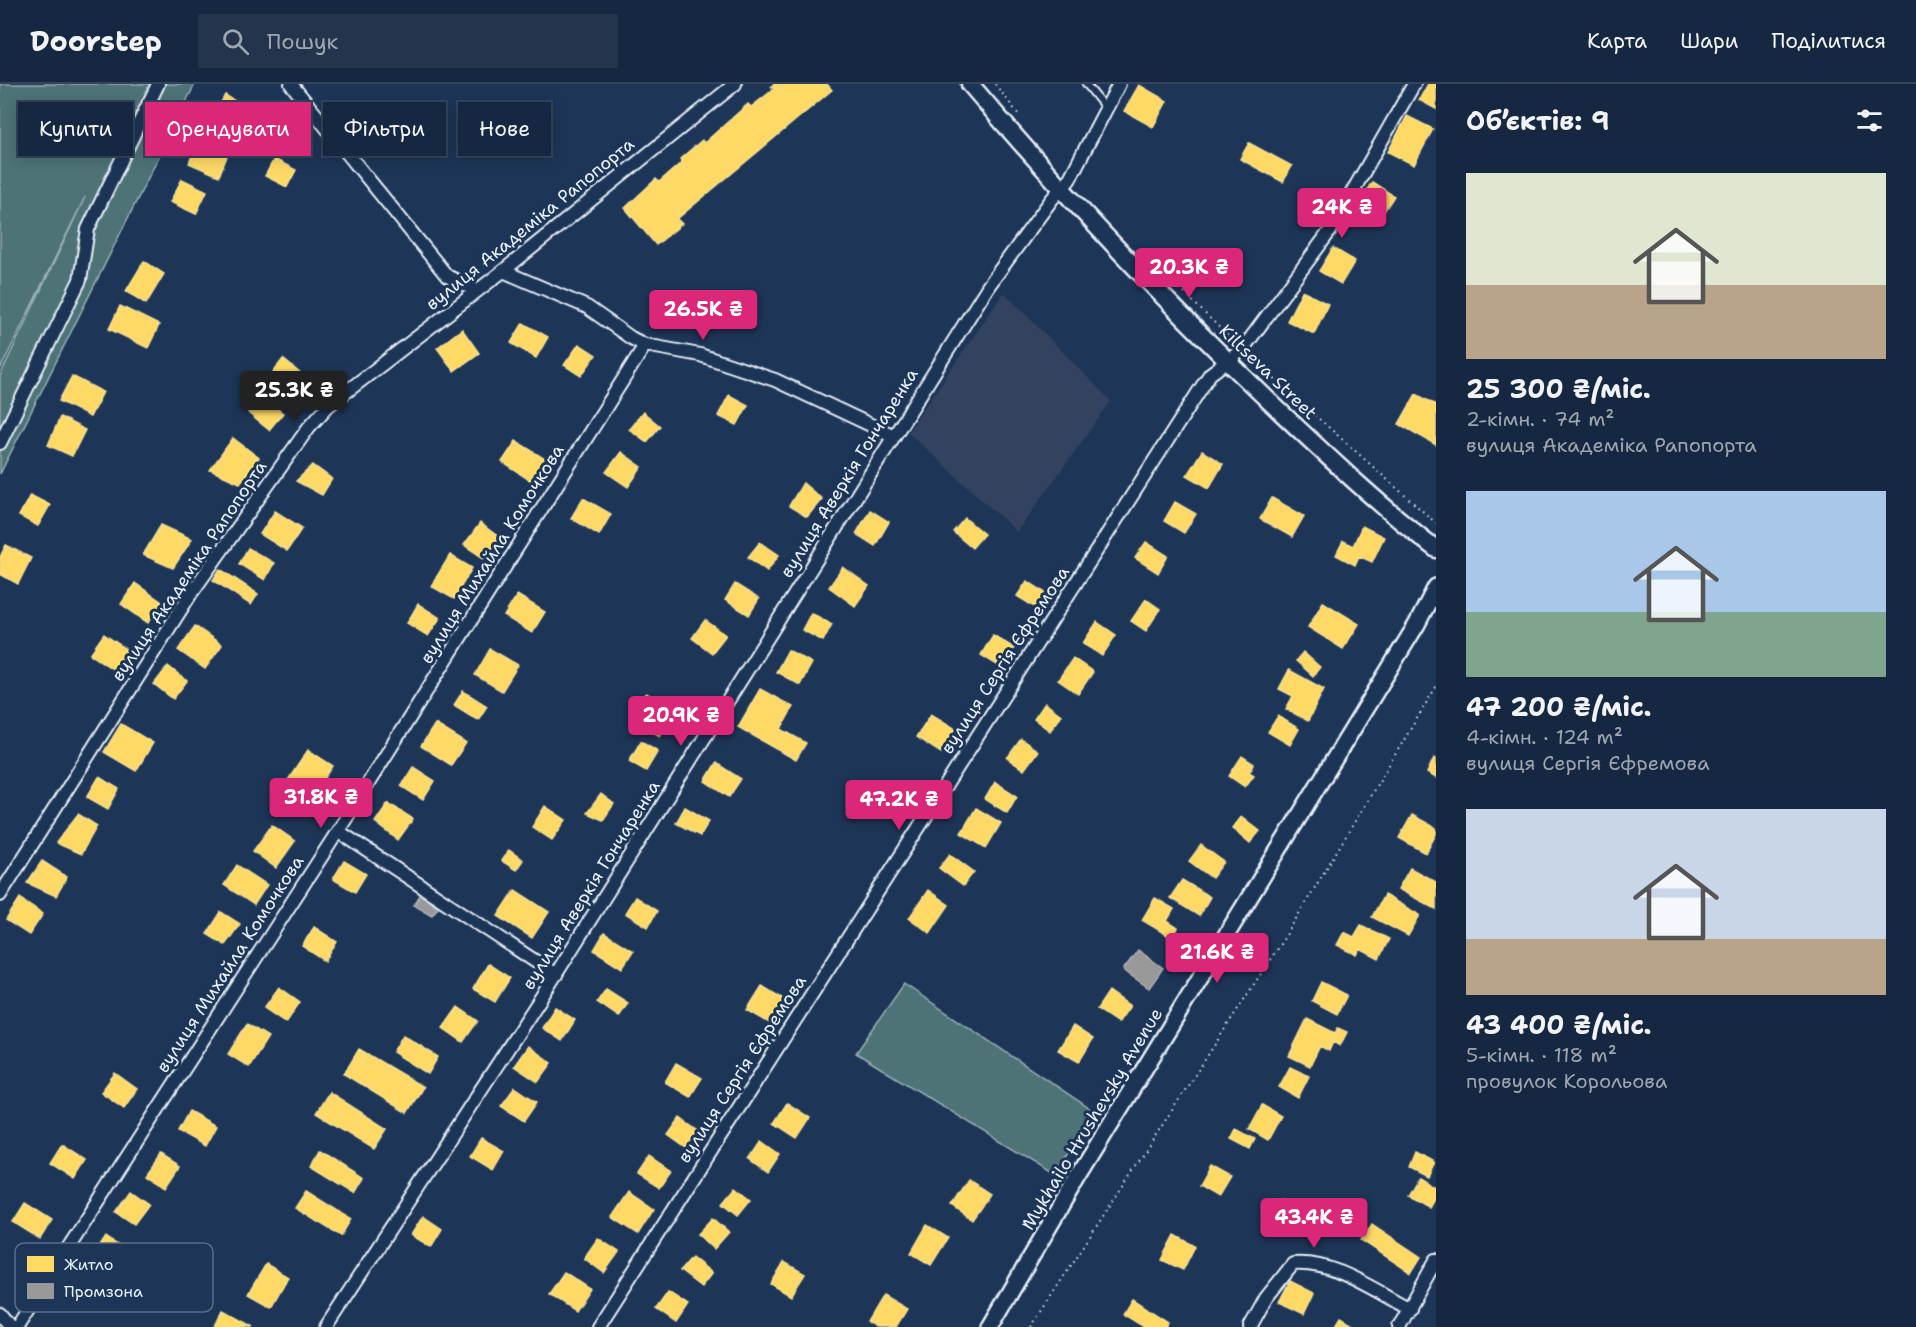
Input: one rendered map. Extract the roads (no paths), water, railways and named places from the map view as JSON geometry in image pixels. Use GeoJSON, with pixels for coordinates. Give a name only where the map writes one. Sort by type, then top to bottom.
{"type":"FeatureCollection","features":[{"type":"Feature","properties":{"kind":"main road","name":"Kiltseva Street"},"geometry":{"type":"LineString","coordinates":[[970,84],[1061,189],[1162,298],[1436,558]]}},
{"type":"Feature","properties":{"kind":"main road","name":"Kiltseva Street"},"geometry":{"type":"LineString","coordinates":[[1400,522],[1436,549]]}},
{"type":"Feature","properties":{"kind":"street"},"geometry":{"type":"LineString","coordinates":[[0,443],[80,280],[88,229],[158,84]]}},
{"type":"Feature","properties":{"kind":"street"},"geometry":{"type":"LineString","coordinates":[[291,84],[447,276],[477,291]]}},
{"type":"Feature","properties":{"kind":"street","name":"вулиця Академіка Рапопорта"},"geometry":{"type":"LineString","coordinates":[[0,895],[190,595],[309,427],[328,406],[503,271],[735,84]]}},
{"type":"Feature","properties":{"kind":"street","name":"вулиця Аверкія Гончаренка"},"geometry":{"type":"LineString","coordinates":[[326,1327],[556,975],[989,285],[1070,180],[1119,84]]}},
{"type":"Feature","properties":{"kind":"street","name":"вулиця Сергія Єфремова"},"geometry":{"type":"LineString","coordinates":[[598,1327],[1210,374],[1242,350],[1330,231],[1414,84]]}},
{"type":"Feature","properties":{"kind":"street"},"geometry":{"type":"LineString","coordinates":[[503,271],[587,308],[645,345],[700,355],[775,380],[894,436]]}},
{"type":"Feature","properties":{"kind":"street","name":"вулиця Михайла Комочкова"},"geometry":{"type":"LineString","coordinates":[[71,1243],[338,831],[645,345]]}},
{"type":"Feature","properties":{"kind":"street","name":"Mykhailo Hrushevsky Avenue"},"geometry":{"type":"LineString","coordinates":[[990,1327],[1078,1177],[1417,624],[1436,587]]}},
{"type":"Feature","properties":{"kind":"street","name":"Mykhailo Hrushevsky Avenue"},"geometry":{"type":"LineString","coordinates":[[1417,624],[1436,598]]}},
{"type":"Feature","properties":{"kind":"street"},"geometry":{"type":"LineString","coordinates":[[338,831],[556,975]]}},
{"type":"Feature","properties":{"kind":"street"},"geometry":{"type":"LineString","coordinates":[[1400,1327],[1436,1260]]}},
{"type":"Feature","properties":{"kind":"street"},"geometry":{"type":"LineString","coordinates":[[1250,1327],[1266,1298],[1293,1264],[1309,1263],[1329,1267],[1410,1309]]}},
{"type":"Feature","properties":{"kind":"street","name":"вулиця Михайла Комочкова"},"geometry":{"type":"LineString","coordinates":[[17,1327],[27,1312]]}},
{"type":"Feature","properties":{"kind":"street"},"geometry":{"type":"LineString","coordinates":[[0,1314],[10,1327]]}},
{"type":"Feature","properties":{"kind":"lane"},"geometry":{"type":"LineString","coordinates":[[1086,84],[1106,109]]}}]}
